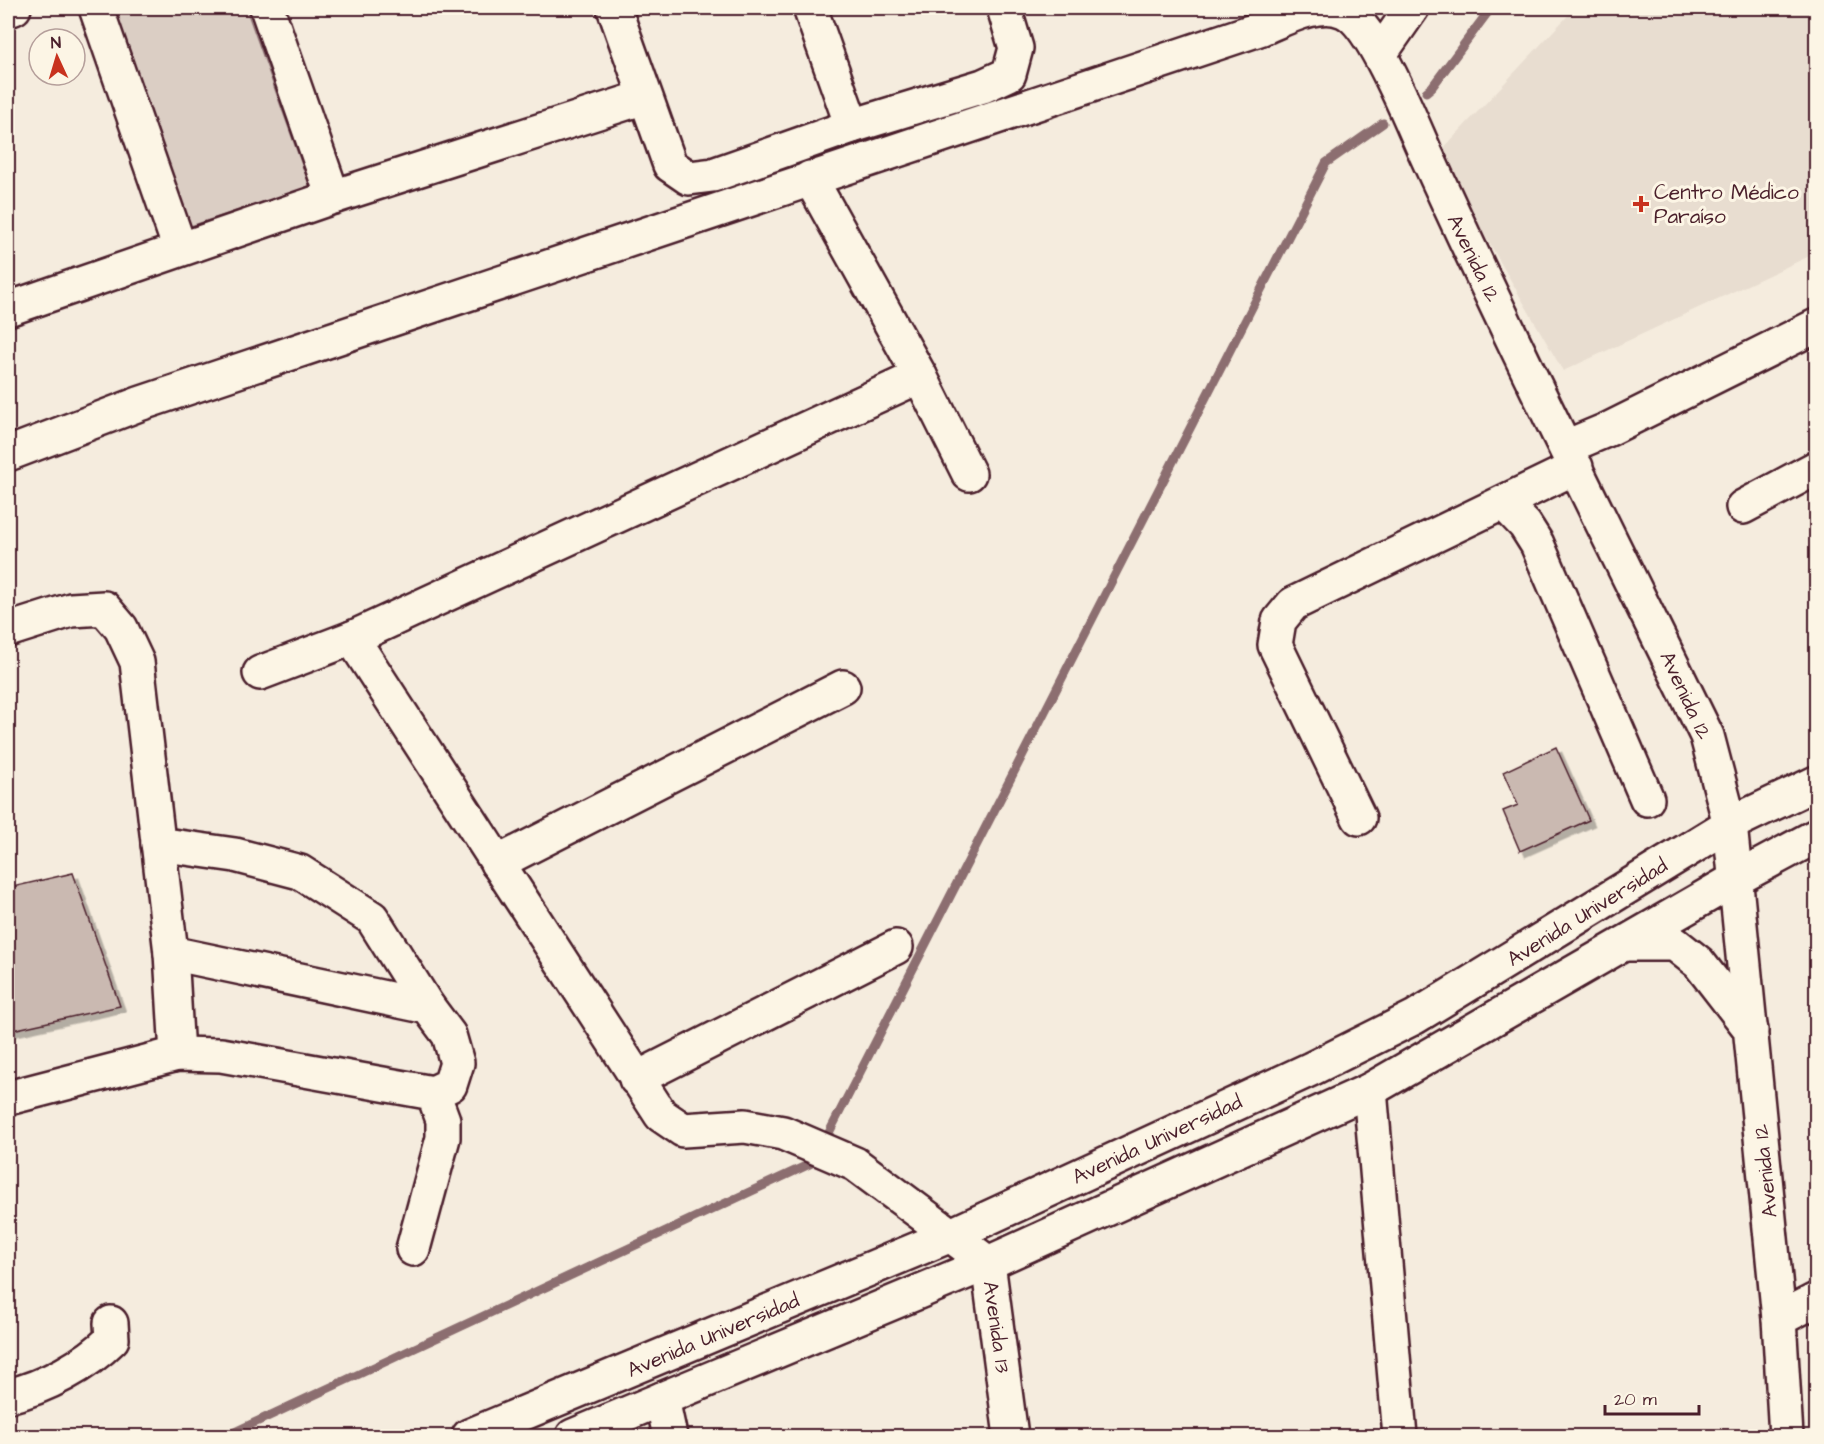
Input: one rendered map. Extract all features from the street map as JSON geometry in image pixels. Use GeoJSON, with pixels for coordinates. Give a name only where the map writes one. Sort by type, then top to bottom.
{"type":"FeatureCollection","features":[{"type":"Feature","properties":{"kind":"street"},"geometry":{"type":"LineString","coordinates":[[8,10],[14,8]]}},
{"type":"Feature","properties":{"kind":"street"},"geometry":{"type":"LineString","coordinates":[[96,8],[180,249]]}},
{"type":"Feature","properties":{"kind":"street"},"geometry":{"type":"LineString","coordinates":[[267,8],[333,197]]}},
{"type":"Feature","properties":{"kind":"street"},"geometry":{"type":"LineString","coordinates":[[614,8],[670,165],[689,178],[713,175],[852,126],[983,86],[1009,74],[1016,48],[1004,8]]}},
{"type":"Feature","properties":{"kind":"street"},"geometry":{"type":"LineString","coordinates":[[810,8],[852,126]]}},
{"type":"Feature","properties":{"kind":"street"},"geometry":{"type":"LineString","coordinates":[[8,454],[139,404],[1262,28],[1306,9],[1328,8],[1360,14]]}},
{"type":"Feature","properties":{"kind":"street"},"geometry":{"type":"LineString","coordinates":[[1380,54],[1412,8]]}},
{"type":"Feature","properties":{"kind":"street","name":"Avenida 12"},"geometry":{"type":"LineString","coordinates":[[1360,14],[1457,223],[1707,736],[1730,824],[1779,1319],[1786,1437]]}},
{"type":"Feature","properties":{"kind":"street"},"geometry":{"type":"LineString","coordinates":[[8,309],[333,197],[645,97]]}},
{"type":"Feature","properties":{"kind":"street"},"geometry":{"type":"LineString","coordinates":[[810,178],[920,376],[969,474]]}},
{"type":"Feature","properties":{"kind":"street"},"geometry":{"type":"LineString","coordinates":[[1359,819],[1275,645],[1279,621],[1293,604],[1504,503],[1609,429],[1816,326]]}},
{"type":"Feature","properties":{"kind":"street"},"geometry":{"type":"LineString","coordinates":[[260,673],[352,638],[920,376]]}},
{"type":"Feature","properties":{"kind":"street"},"geometry":{"type":"LineString","coordinates":[[1743,507],[1816,468]]}},
{"type":"Feature","properties":{"kind":"street"},"geometry":{"type":"LineString","coordinates":[[1504,503],[1525,525],[1537,544],[1647,799]]}},
{"type":"Feature","properties":{"kind":"street"},"geometry":{"type":"LineString","coordinates":[[8,630],[71,610],[104,608],[121,628],[137,662],[171,953],[177,1054]]}},
{"type":"Feature","properties":{"kind":"street","name":"Avenida 13"},"geometry":{"type":"LineString","coordinates":[[352,638],[661,1115],[683,1130],[745,1126],[783,1132],[841,1157],[855,1164],[988,1263],[1011,1437]]}},
{"type":"Feature","properties":{"kind":"street"},"geometry":{"type":"LineString","coordinates":[[497,863],[843,687]]}},
{"type":"Feature","properties":{"kind":"street","name":"Avenida Universidad"},"geometry":{"type":"LineString","coordinates":[[469,1437],[951,1235],[1311,1069],[1415,1017],[1730,824],[1816,783]]}},
{"type":"Feature","properties":{"kind":"street","name":"Avenida Universidad"},"geometry":{"type":"LineString","coordinates":[[573,1437],[988,1263],[1370,1090],[1736,879],[1816,836]]}},
{"type":"Feature","properties":{"kind":"street"},"geometry":{"type":"LineString","coordinates":[[8,1098],[177,1054],[221,1055],[433,1093],[450,1085],[457,1063],[450,1035],[428,1007],[372,918],[300,872],[235,855],[158,843]]}},
{"type":"Feature","properties":{"kind":"street"},"geometry":{"type":"LineString","coordinates":[[1622,944],[1675,944],[1699,963],[1751,1030]]}},
{"type":"Feature","properties":{"kind":"street"},"geometry":{"type":"LineString","coordinates":[[636,1078],[896,947]]}},
{"type":"Feature","properties":{"kind":"street"},"geometry":{"type":"LineString","coordinates":[[171,953],[428,1007]]}},
{"type":"Feature","properties":{"kind":"street"},"geometry":{"type":"LineString","coordinates":[[1370,1090],[1400,1437]]}},
{"type":"Feature","properties":{"kind":"street"},"geometry":{"type":"LineString","coordinates":[[413,1250],[443,1138],[443,1120],[433,1093]]}},
{"type":"Feature","properties":{"kind":"street"},"geometry":{"type":"LineString","coordinates":[[1779,1319],[1816,1300]]}},
{"type":"Feature","properties":{"kind":"street"},"geometry":{"type":"LineString","coordinates":[[8,1396],[48,1381],[99,1353],[112,1339],[111,1323]]}},
{"type":"Feature","properties":{"kind":"street"},"geometry":{"type":"LineString","coordinates":[[662,1399],[670,1437]]}},
{"type":"Feature","properties":{"kind":"shaded area"},"geometry":{"type":"Polygon","coordinates":[[[113,8],[246,8],[310,187],[188,227],[113,8]]]}},
{"type":"Feature","properties":{"kind":"shaded area","name":"Centro Médico Paraíso"},"geometry":{"type":"Polygon","coordinates":[[[1575,8],[1816,8],[1816,253],[1563,371],[1438,154],[1575,8]]]}},
{"type":"Feature","properties":{"kind":"building"},"geometry":{"type":"Polygon","coordinates":[[[1556,747],[1589,820],[1520,851],[1503,811],[1518,805],[1503,772],[1556,747]]]}},
{"type":"Feature","properties":{"kind":"building"},"geometry":{"type":"Polygon","coordinates":[[[73,873],[120,1006],[8,1031],[8,888],[73,873]]]}},
{"type":"Feature","properties":{"kind":"waterway"},"geometry":{"type":"LineString","coordinates":[[1426,92],[1491,8]]}},
{"type":"Feature","properties":{"kind":"waterway"},"geometry":{"type":"LineString","coordinates":[[226,1436],[814,1162],[1326,163],[1383,123]]}},
{"type":"Feature","properties":{"kind":"place","name":"Centro Médico Paraíso"},"geometry":{"type":"Point","coordinates":[1641,204]}}]}
